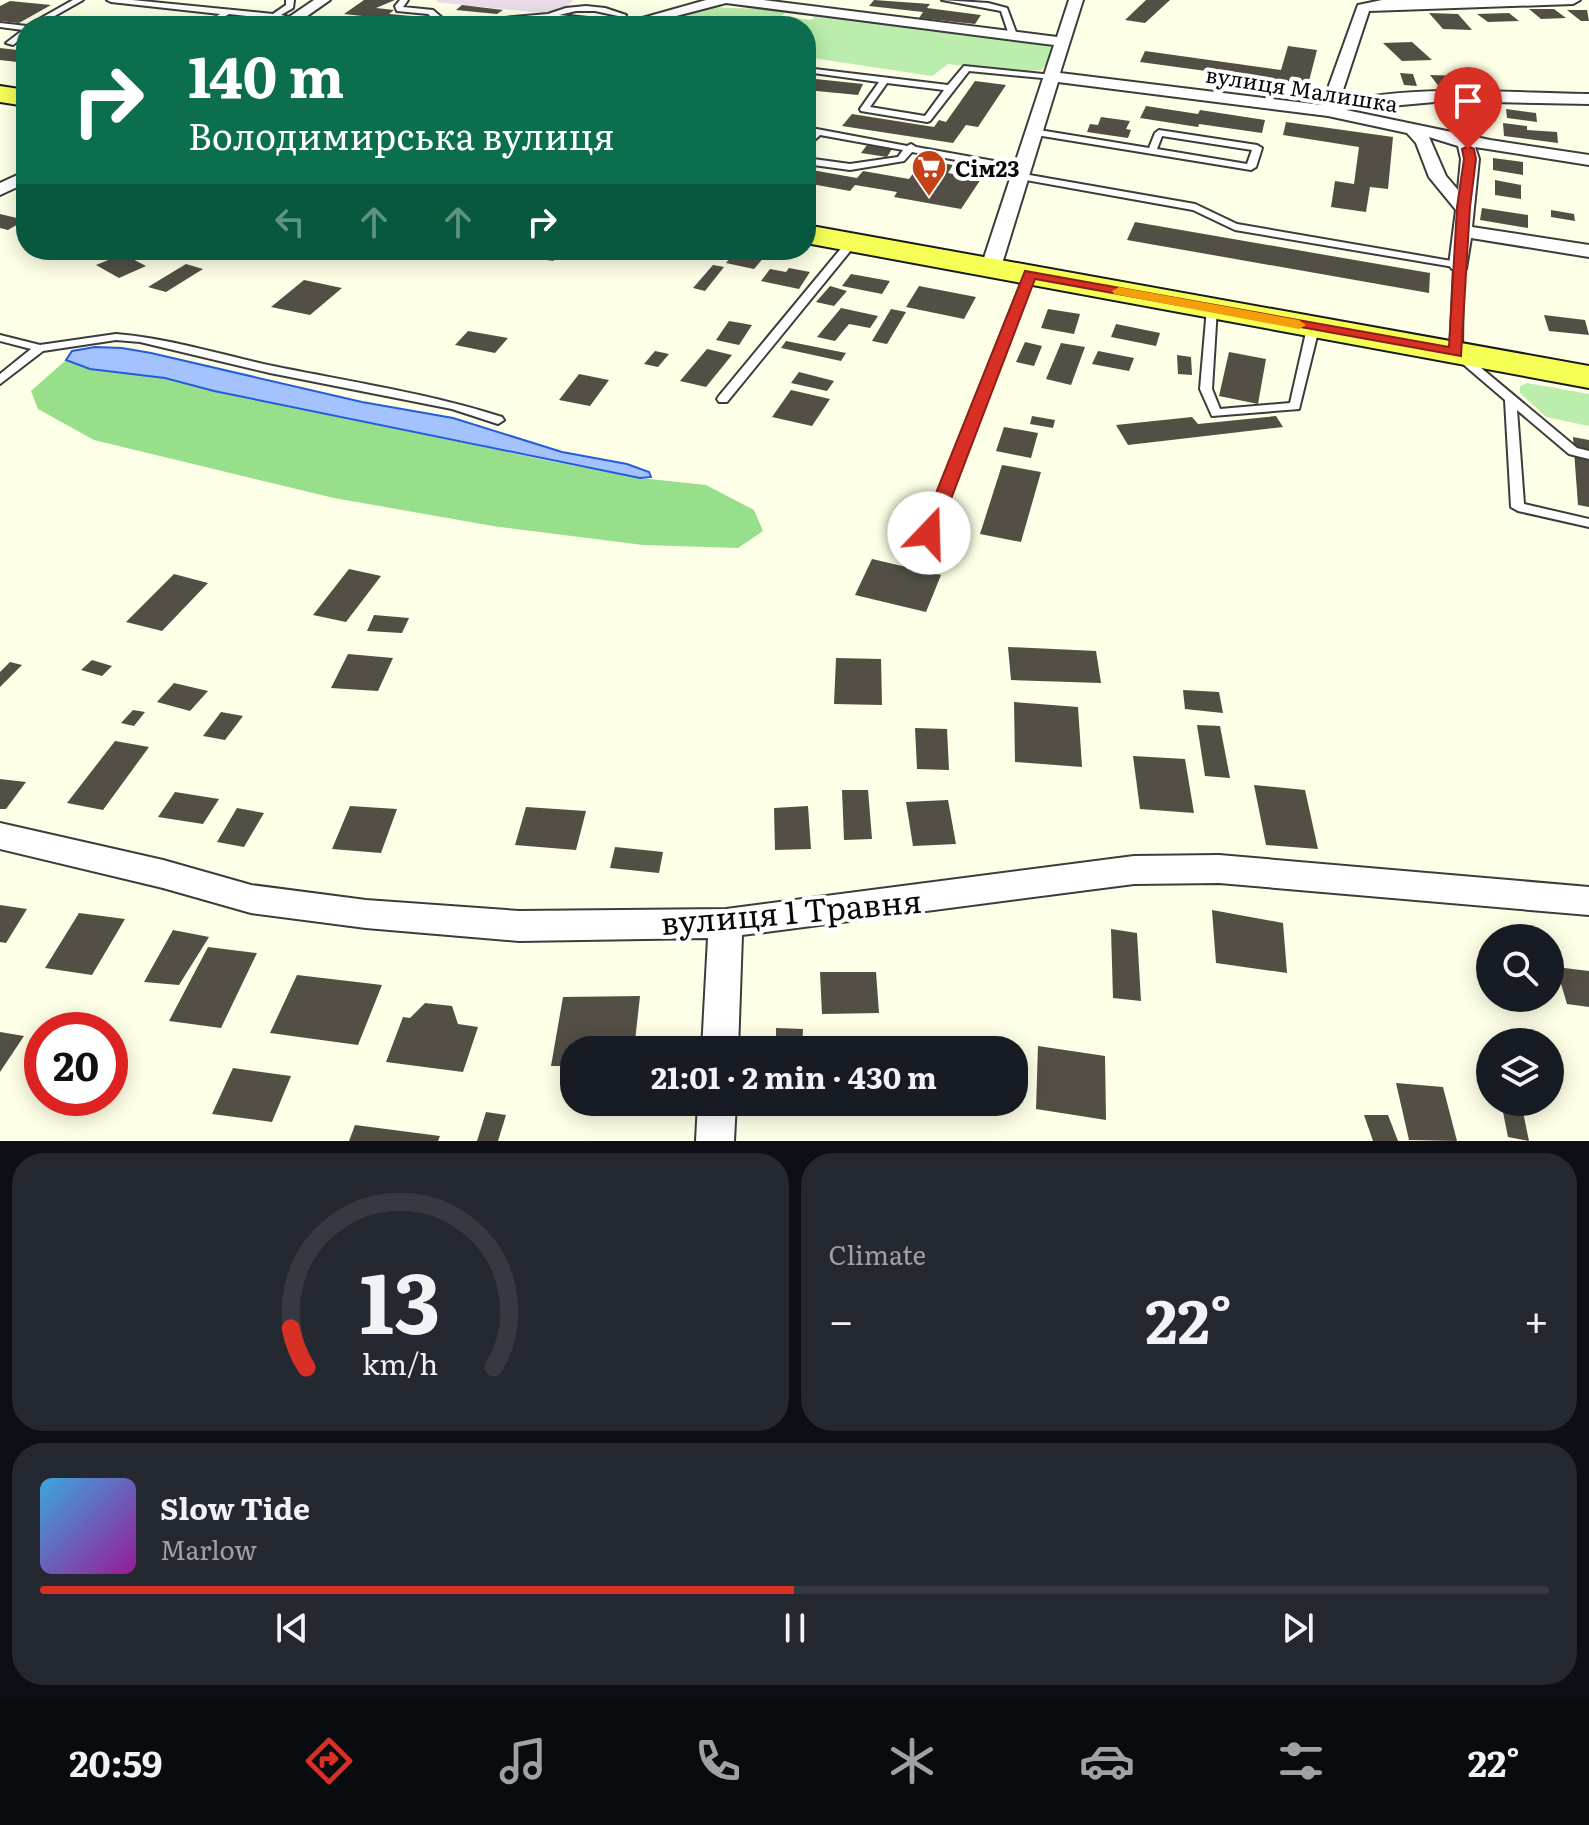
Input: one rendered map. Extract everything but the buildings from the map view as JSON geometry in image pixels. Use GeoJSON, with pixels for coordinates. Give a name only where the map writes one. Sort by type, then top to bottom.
{"type":"FeatureCollection","features":[{"type":"Feature","properties":{"kind":"main road"},"geometry":{"type":"LineString","coordinates":[[816,236],[1589,377]]}},
{"type":"Feature","properties":{"kind":"street"},"geometry":{"type":"LineString","coordinates":[[293,16],[323,0]]}},
{"type":"Feature","properties":{"kind":"street"},"geometry":{"type":"LineString","coordinates":[[657,16],[722,0]]}},
{"type":"Feature","properties":{"kind":"street"},"geometry":{"type":"LineString","coordinates":[[730,0],[1064,42]]}},
{"type":"Feature","properties":{"kind":"street"},"geometry":{"type":"LineString","coordinates":[[991,267],[1076,0]]}},
{"type":"Feature","properties":{"kind":"street"},"geometry":{"type":"LineString","coordinates":[[1328,111],[1349,55],[1360,13],[1371,5],[1573,0]]}},
{"type":"Feature","properties":{"kind":"street"},"geometry":{"type":"LineString","coordinates":[[1339,76],[1357,89],[1409,98]]}},
{"type":"Feature","properties":{"kind":"street","name":"вулиця Малишка"},"geometry":{"type":"LineString","coordinates":[[1053,77],[1328,111],[1459,139],[1589,160]]}},
{"type":"Feature","properties":{"kind":"street"},"geometry":{"type":"LineString","coordinates":[[1328,111],[1345,104],[1409,98],[1589,99]]}},
{"type":"Feature","properties":{"kind":"street"},"geometry":{"type":"LineString","coordinates":[[1411,127],[1424,142],[1438,177],[1463,207]]}},
{"type":"Feature","properties":{"kind":"street"},"geometry":{"type":"LineString","coordinates":[[1459,139],[1466,144],[1470,159],[1459,265]]}},
{"type":"Feature","properties":{"kind":"street"},"geometry":{"type":"LineString","coordinates":[[1463,231],[1589,251]]}},
{"type":"Feature","properties":{"kind":"street","name":"вулиця 1 Травня"},"geometry":{"type":"LineString","coordinates":[[0,836],[163,874],[251,899],[366,914],[519,926],[726,923],[1134,870],[1234,870],[1589,901]]}},
{"type":"Feature","properties":{"kind":"street"},"geometry":{"type":"LineString","coordinates":[[721,1036],[726,923]]}},
{"type":"Feature","properties":{"kind":"street"},"geometry":{"type":"LineString","coordinates":[[715,1141],[716,1116]]}},
{"type":"Feature","properties":{"kind":"lane"},"geometry":{"type":"LineString","coordinates":[[50,16],[79,0]]}},
{"type":"Feature","properties":{"kind":"lane"},"geometry":{"type":"LineString","coordinates":[[111,0],[248,16]]}},
{"type":"Feature","properties":{"kind":"lane"},"geometry":{"type":"LineString","coordinates":[[404,0],[400,9],[430,12],[435,16]]}},
{"type":"Feature","properties":{"kind":"lane"},"geometry":{"type":"LineString","coordinates":[[946,0],[1004,10],[1008,14],[1013,35]]}},
{"type":"Feature","properties":{"kind":"lane"},"geometry":{"type":"LineString","coordinates":[[221,16],[226,13]]}},
{"type":"Feature","properties":{"kind":"lane"},"geometry":{"type":"LineString","coordinates":[[885,79],[864,109],[927,119],[967,68],[1053,77]]}},
{"type":"Feature","properties":{"kind":"lane"},"geometry":{"type":"LineString","coordinates":[[816,71],[950,88]]}},
{"type":"Feature","properties":{"kind":"lane"},"geometry":{"type":"LineString","coordinates":[[818,132],[911,147],[1195,207],[1235,227],[1459,265],[1456,353],[1573,451],[1589,455]]}},
{"type":"Feature","properties":{"kind":"lane"},"geometry":{"type":"LineString","coordinates":[[1033,132],[1251,167],[1257,148],[1159,133],[1152,151]]}},
{"type":"Feature","properties":{"kind":"lane"},"geometry":{"type":"LineString","coordinates":[[816,163],[841,167],[901,159],[911,147]]}},
{"type":"Feature","properties":{"kind":"lane"},"geometry":{"type":"LineString","coordinates":[[723,399],[852,242]]}},
{"type":"Feature","properties":{"kind":"lane"},"geometry":{"type":"LineString","coordinates":[[929,533],[1030,274]]}},
{"type":"Feature","properties":{"kind":"lane"},"geometry":{"type":"LineString","coordinates":[[1212,308],[1206,389],[1216,413],[1295,406],[1313,328]]}},
{"type":"Feature","properties":{"kind":"lane"},"geometry":{"type":"LineString","coordinates":[[0,338],[40,348],[116,337],[140,339],[455,406],[498,420]]}},
{"type":"Feature","properties":{"kind":"lane"},"geometry":{"type":"LineString","coordinates":[[0,380],[40,348]]}},
{"type":"Feature","properties":{"kind":"lane"},"geometry":{"type":"LineString","coordinates":[[1510,401],[1518,507],[1589,523]]}},
{"type":"Feature","properties":{"kind":"shaded area"},"geometry":{"type":"Polygon","coordinates":[[[573,0],[565,9],[542,13],[436,2],[573,0]]]}},
{"type":"Feature","properties":{"kind":"green space"},"geometry":{"type":"Polygon","coordinates":[[[707,7],[787,10],[782,16],[668,16],[707,7]]]}},
{"type":"Feature","properties":{"kind":"green space"},"geometry":{"type":"Polygon","coordinates":[[[816,17],[992,39],[1015,38],[1049,44],[1052,49],[1047,64],[1041,70],[1016,72],[948,64],[932,76],[816,59],[816,17]]]}},
{"type":"Feature","properties":{"kind":"green space"},"geometry":{"type":"Polygon","coordinates":[[[66,360],[90,369],[165,378],[555,462],[640,478],[706,485],[754,510],[763,531],[738,548],[643,545],[493,526],[334,498],[94,440],[38,409],[31,391],[66,360]]]}},
{"type":"Feature","properties":{"kind":"green space"},"geometry":{"type":"Polygon","coordinates":[[[1527,383],[1589,394],[1589,426],[1546,417],[1520,393],[1520,386],[1527,383]]]}},
{"type":"Feature","properties":{"kind":"water"},"geometry":{"type":"Polygon","coordinates":[[[95,347],[151,353],[362,402],[453,418],[562,452],[627,464],[649,472],[651,477],[640,478],[214,391],[165,378],[90,369],[66,360],[72,351],[95,347]]]}},
{"type":"Feature","properties":{"kind":"slow traffic"},"geometry":{"type":"LineString","coordinates":[[1119,291],[1299,325]]}},
{"type":"Feature","properties":{"kind":"place","name":"Сім23"},"geometry":{"type":"Point","coordinates":[929,198]}},
{"type":"Feature","properties":{"kind":"route"},"geometry":{"type":"LineString","coordinates":[[929,533],[1030,274],[1456,353],[1463,207],[1470,159],[1468,149]]}}]}
